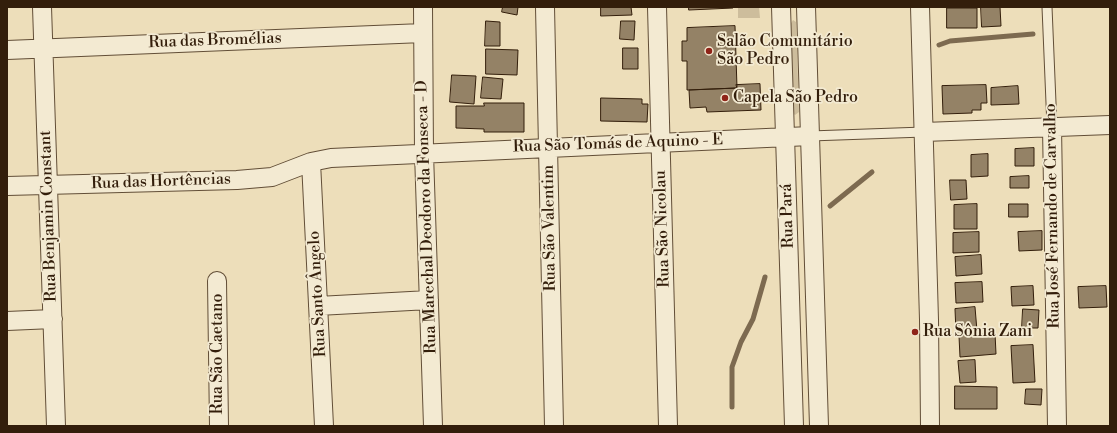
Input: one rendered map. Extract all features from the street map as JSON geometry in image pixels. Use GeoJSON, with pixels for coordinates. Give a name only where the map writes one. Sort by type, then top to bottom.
{"type":"FeatureCollection","features":[{"type":"Feature","properties":{"kind":"street","name":"Rua Benjamin Constant"},"geometry":{"type":"LineString","coordinates":[[42,7],[56,426]]}},
{"type":"Feature","properties":{"kind":"street","name":"Rua Marechal Deodoro da Fonseca - D"},"geometry":{"type":"LineString","coordinates":[[423,7],[424,153],[433,426]]}},
{"type":"Feature","properties":{"kind":"street","name":"Rua São Valentim"},"geometry":{"type":"LineString","coordinates":[[545,7],[554,426]]}},
{"type":"Feature","properties":{"kind":"street","name":"Rua São Nicolau"},"geometry":{"type":"LineString","coordinates":[[657,7],[668,426]]}},
{"type":"Feature","properties":{"kind":"street","name":"Rua Pará"},"geometry":{"type":"LineString","coordinates":[[781,7],[794,426]]}},
{"type":"Feature","properties":{"kind":"street","name":"Rua Pará"},"geometry":{"type":"LineString","coordinates":[[806,7],[819,426]]}},
{"type":"Feature","properties":{"kind":"street"},"geometry":{"type":"LineString","coordinates":[[920,7],[930,426]]}},
{"type":"Feature","properties":{"kind":"street","name":"Rua das Bromélias"},"geometry":{"type":"LineString","coordinates":[[7,50],[423,33]]}},
{"type":"Feature","properties":{"kind":"street"},"geometry":{"type":"LineString","coordinates":[[924,132],[1110,125]]}},
{"type":"Feature","properties":{"kind":"street","name":"Rua José Fernando de Carvalho"},"geometry":{"type":"LineString","coordinates":[[1052,127],[1057,426]]}},
{"type":"Feature","properties":{"kind":"street","name":"Rua São Tomás de Aquino - E"},"geometry":{"type":"LineString","coordinates":[[311,162],[331,158],[424,153],[810,136]]}},
{"type":"Feature","properties":{"kind":"street","name":"Rua das Hortências"},"geometry":{"type":"LineString","coordinates":[[7,186],[229,180],[272,177],[311,162]]}},
{"type":"Feature","properties":{"kind":"street","name":"Rua Santo Ângelo"},"geometry":{"type":"LineString","coordinates":[[311,162],[324,426]]}},
{"type":"Feature","properties":{"kind":"street","name":"Rua São Caetano"},"geometry":{"type":"LineString","coordinates":[[217,281],[218,426]]}},
{"type":"Feature","properties":{"kind":"street"},"geometry":{"type":"LineString","coordinates":[[318,306],[429,300]]}},
{"type":"Feature","properties":{"kind":"street"},"geometry":{"type":"LineString","coordinates":[[7,321],[53,319]]}},
{"type":"Feature","properties":{"kind":"lane","name":"Rua José Fernando de Carvalho"},"geometry":{"type":"LineString","coordinates":[[1047,7],[1052,127]]}},
{"type":"Feature","properties":{"kind":"lane","name":"Rua São Tomás de Aquino - E"},"geometry":{"type":"LineString","coordinates":[[810,136],[924,132]]}},
{"type":"Feature","properties":{"kind":"shaded area"},"geometry":{"type":"Polygon","coordinates":[[[738,7],[759,7],[760,18],[738,18],[738,7]]]}},
{"type":"Feature","properties":{"kind":"shaded area"},"geometry":{"type":"Polygon","coordinates":[[[793,20],[796,22],[799,112],[795,115],[790,25],[793,20]]]}},
{"type":"Feature","properties":{"kind":"building"},"geometry":{"type":"Polygon","coordinates":[[[503,7],[518,7],[517,15],[502,12],[503,7]]]}},
{"type":"Feature","properties":{"kind":"building"},"geometry":{"type":"Polygon","coordinates":[[[601,7],[631,7],[632,15],[601,16],[601,7]]]}},
{"type":"Feature","properties":{"kind":"building"},"geometry":{"type":"Polygon","coordinates":[[[689,7],[733,7],[733,8],[689,10],[689,7]]]}},
{"type":"Feature","properties":{"kind":"building"},"geometry":{"type":"Polygon","coordinates":[[[981,7],[1000,7],[1001,26],[982,27],[981,7]]]}},
{"type":"Feature","properties":{"kind":"building"},"geometry":{"type":"Polygon","coordinates":[[[947,8],[977,8],[977,28],[947,28],[947,8]]]}},
{"type":"Feature","properties":{"kind":"building"},"geometry":{"type":"Polygon","coordinates":[[[486,21],[500,22],[500,46],[485,46],[486,21]]]}},
{"type":"Feature","properties":{"kind":"building"},"geometry":{"type":"Polygon","coordinates":[[[621,21],[635,21],[634,40],[620,39],[621,21]]]}},
{"type":"Feature","properties":{"kind":"building","name":"Salão Comunitário São Pedro"},"geometry":{"type":"Polygon","coordinates":[[[735,26],[737,88],[687,90],[687,61],[682,61],[682,41],[687,41],[687,28],[735,26]]]}},
{"type":"Feature","properties":{"kind":"building"},"geometry":{"type":"Polygon","coordinates":[[[623,48],[638,48],[638,69],[623,69],[623,48]]]}},
{"type":"Feature","properties":{"kind":"building"},"geometry":{"type":"Polygon","coordinates":[[[486,49],[518,50],[517,75],[486,74],[486,49]]]}},
{"type":"Feature","properties":{"kind":"building"},"geometry":{"type":"Polygon","coordinates":[[[452,75],[476,76],[474,104],[450,102],[452,75]]]}},
{"type":"Feature","properties":{"kind":"building"},"geometry":{"type":"Polygon","coordinates":[[[483,77],[503,79],[501,99],[481,98],[483,77]]]}},
{"type":"Feature","properties":{"kind":"building","name":"Capela São Pedro"},"geometry":{"type":"Polygon","coordinates":[[[760,84],[761,110],[707,112],[706,107],[690,108],[689,90],[737,88],[736,85],[760,84]]]}},
{"type":"Feature","properties":{"kind":"building"},"geometry":{"type":"Polygon","coordinates":[[[986,85],[987,103],[981,103],[981,110],[972,110],[972,113],[943,114],[942,86],[986,85]]]}},
{"type":"Feature","properties":{"kind":"building"},"geometry":{"type":"Polygon","coordinates":[[[1018,86],[1019,104],[991,105],[991,88],[1018,86]]]}},
{"type":"Feature","properties":{"kind":"building"},"geometry":{"type":"Polygon","coordinates":[[[601,98],[642,99],[642,104],[648,104],[647,122],[601,121],[601,98]]]}},
{"type":"Feature","properties":{"kind":"building"},"geometry":{"type":"Polygon","coordinates":[[[484,103],[524,103],[524,132],[484,132],[484,129],[456,128],[456,106],[484,106],[484,103]]]}},
{"type":"Feature","properties":{"kind":"building"},"geometry":{"type":"Polygon","coordinates":[[[1034,148],[1034,166],[1015,166],[1015,149],[1034,148]]]}},
{"type":"Feature","properties":{"kind":"building"},"geometry":{"type":"Polygon","coordinates":[[[988,154],[988,176],[971,177],[971,155],[988,154]]]}},
{"type":"Feature","properties":{"kind":"building"},"geometry":{"type":"Polygon","coordinates":[[[1029,176],[1029,188],[1010,188],[1010,177],[1029,176]]]}},
{"type":"Feature","properties":{"kind":"building"},"geometry":{"type":"Polygon","coordinates":[[[950,180],[966,180],[967,199],[951,200],[950,180]]]}},
{"type":"Feature","properties":{"kind":"building"},"geometry":{"type":"Polygon","coordinates":[[[977,204],[977,229],[954,229],[954,205],[977,204]]]}},
{"type":"Feature","properties":{"kind":"building"},"geometry":{"type":"Polygon","coordinates":[[[1009,204],[1028,204],[1028,217],[1009,217],[1009,204]]]}},
{"type":"Feature","properties":{"kind":"building"},"geometry":{"type":"Polygon","coordinates":[[[1042,231],[1042,250],[1019,251],[1018,232],[1042,231]]]}},
{"type":"Feature","properties":{"kind":"building"},"geometry":{"type":"Polygon","coordinates":[[[979,232],[979,252],[953,253],[953,233],[979,232]]]}},
{"type":"Feature","properties":{"kind":"building"},"geometry":{"type":"Polygon","coordinates":[[[981,255],[982,274],[956,276],[955,257],[981,255]]]}},
{"type":"Feature","properties":{"kind":"building"},"geometry":{"type":"Polygon","coordinates":[[[982,282],[983,302],[956,303],[955,283],[982,282]]]}},
{"type":"Feature","properties":{"kind":"building"},"geometry":{"type":"Polygon","coordinates":[[[1033,286],[1034,305],[1012,306],[1011,287],[1033,286]]]}},
{"type":"Feature","properties":{"kind":"building"},"geometry":{"type":"Polygon","coordinates":[[[1106,286],[1107,307],[1079,308],[1078,287],[1106,286]]]}},
{"type":"Feature","properties":{"kind":"building"},"geometry":{"type":"Polygon","coordinates":[[[975,307],[977,331],[956,332],[955,309],[975,307]]]}},
{"type":"Feature","properties":{"kind":"building"},"geometry":{"type":"Polygon","coordinates":[[[1023,309],[1039,310],[1038,328],[1022,328],[1023,309]]]}},
{"type":"Feature","properties":{"kind":"building"},"geometry":{"type":"Polygon","coordinates":[[[995,333],[996,354],[960,357],[959,336],[995,333]]]}},
{"type":"Feature","properties":{"kind":"building"},"geometry":{"type":"Polygon","coordinates":[[[1033,345],[1035,382],[1013,383],[1011,346],[1033,345]]]}},
{"type":"Feature","properties":{"kind":"building"},"geometry":{"type":"Polygon","coordinates":[[[975,360],[976,382],[960,383],[958,361],[975,360]]]}},
{"type":"Feature","properties":{"kind":"building"},"geometry":{"type":"Polygon","coordinates":[[[955,386],[997,387],[997,409],[955,409],[955,386]]]}},
{"type":"Feature","properties":{"kind":"building"},"geometry":{"type":"Polygon","coordinates":[[[1026,389],[1042,389],[1041,405],[1025,404],[1026,389]]]}},
{"type":"Feature","properties":{"kind":"waterway"},"geometry":{"type":"LineString","coordinates":[[939,45],[950,41],[1033,34]]}},
{"type":"Feature","properties":{"kind":"waterway"},"geometry":{"type":"LineString","coordinates":[[830,206],[872,172]]}},
{"type":"Feature","properties":{"kind":"waterway"},"geometry":{"type":"LineString","coordinates":[[732,407],[732,367],[741,342],[753,319],[765,277]]}},
{"type":"Feature","properties":{"kind":"place","name":"Salão Comunitário São Pedro"},"geometry":{"type":"Point","coordinates":[709,51]}},
{"type":"Feature","properties":{"kind":"place","name":"Capela São Pedro"},"geometry":{"type":"Point","coordinates":[725,98]}},
{"type":"Feature","properties":{"kind":"place","name":"Rua Sônia Zani"},"geometry":{"type":"Point","coordinates":[915,332]}}]}
